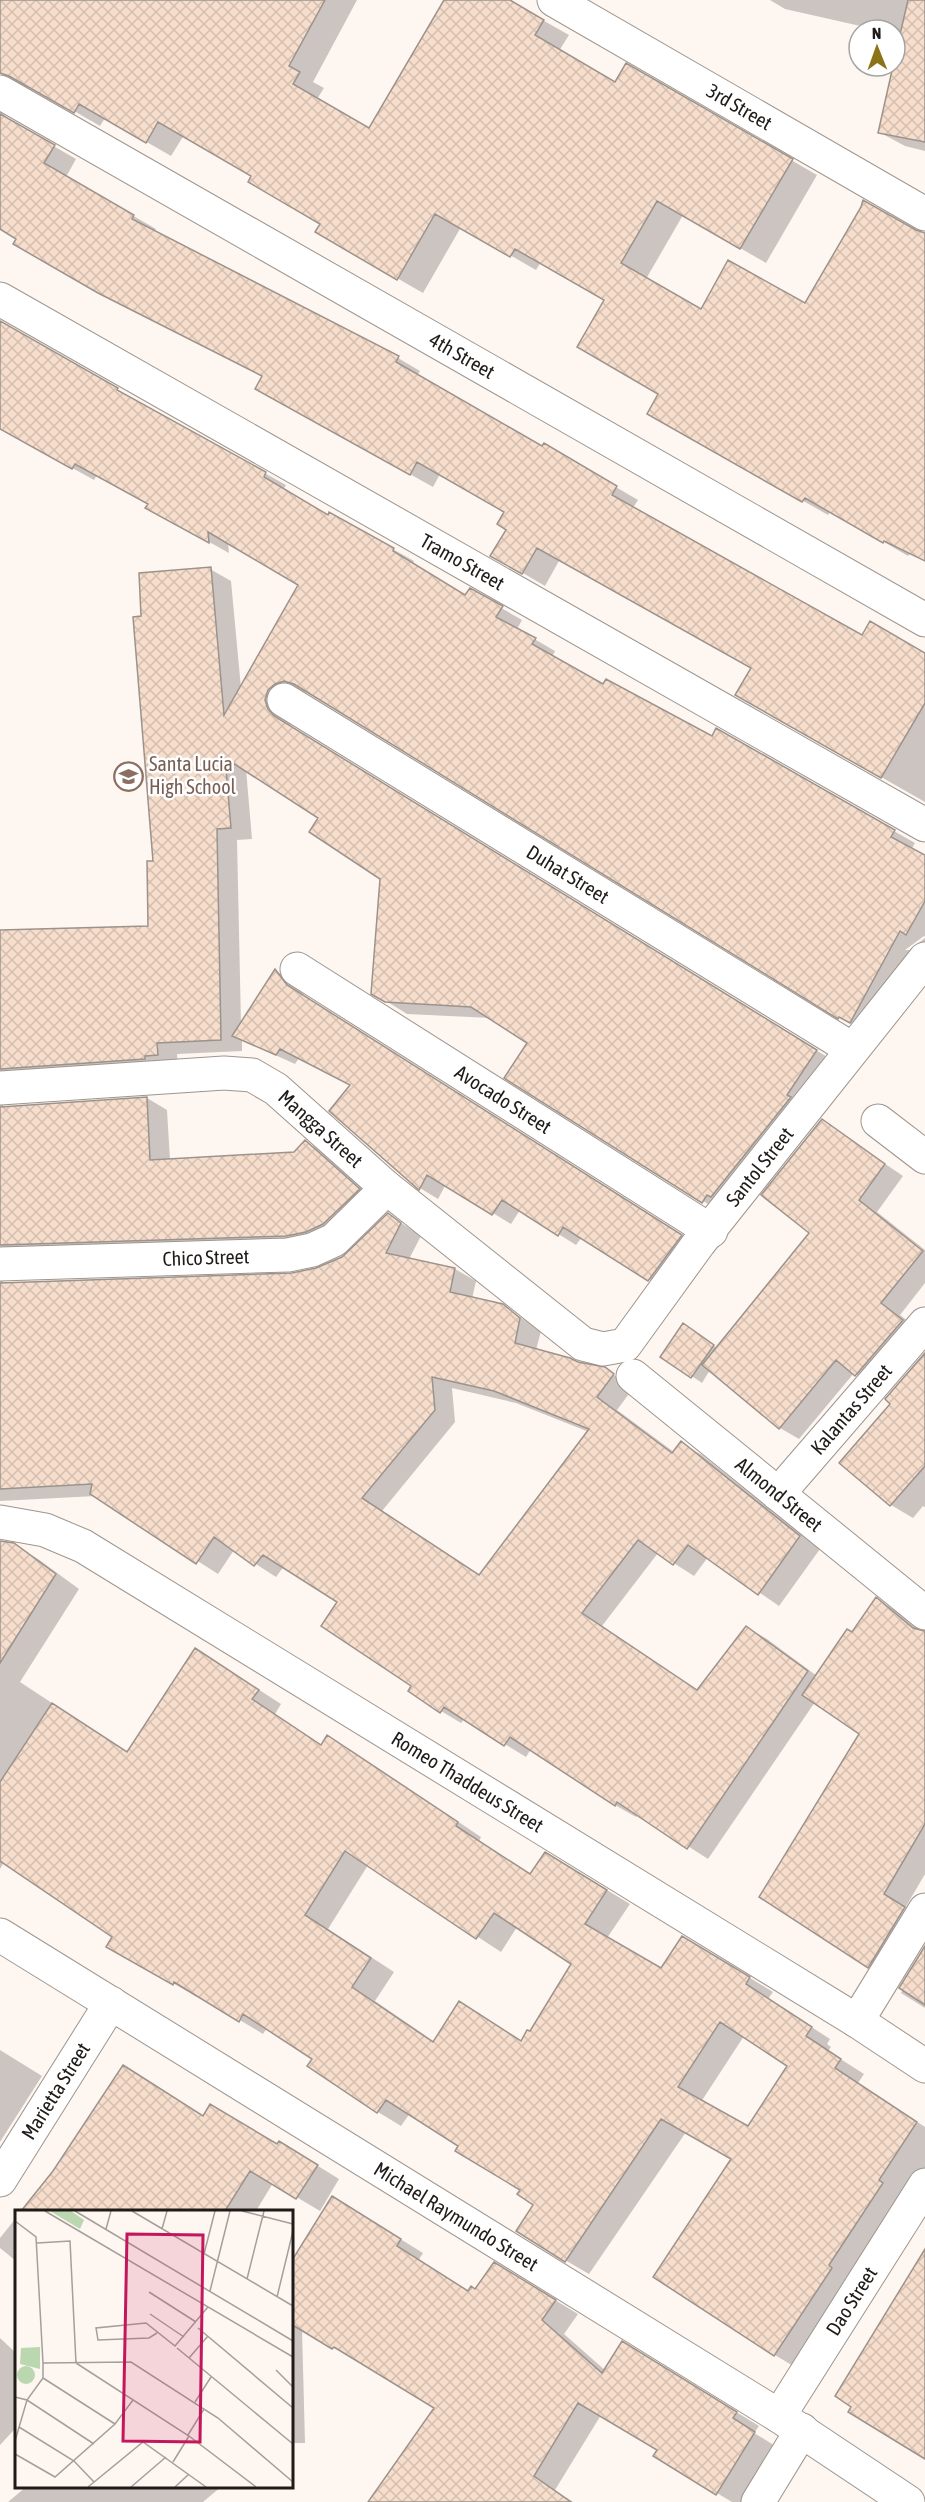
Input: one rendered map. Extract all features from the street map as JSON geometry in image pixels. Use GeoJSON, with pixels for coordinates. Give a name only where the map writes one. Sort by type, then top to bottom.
{"type":"FeatureCollection","features":[{"type":"Feature","properties":{"kind":"street","name":"3rd Street"},"geometry":{"type":"LineString","coordinates":[[554,0],[925,214]]}},
{"type":"Feature","properties":{"kind":"street","name":"4th Street"},"geometry":{"type":"LineString","coordinates":[[0,92],[925,620]]}},
{"type":"Feature","properties":{"kind":"street","name":"Tramo Street"},"geometry":{"type":"LineString","coordinates":[[0,299],[925,825]]}},
{"type":"Feature","properties":{"kind":"street","name":"Duhat Street"},"geometry":{"type":"LineString","coordinates":[[284,700],[852,1049]]}},
{"type":"Feature","properties":{"kind":"street","name":"Santol Street"},"geometry":{"type":"LineString","coordinates":[[583,1344],[603,1349],[625,1344],[925,958]]}},
{"type":"Feature","properties":{"kind":"street","name":"Avocado Street"},"geometry":{"type":"LineString","coordinates":[[297,969],[711,1231]]}},
{"type":"Feature","properties":{"kind":"street","name":"Mangga Street"},"geometry":{"type":"LineString","coordinates":[[0,1088],[224,1073],[252,1075],[276,1089],[387,1188],[583,1344]]}},
{"type":"Feature","properties":{"kind":"street"},"geometry":{"type":"LineString","coordinates":[[878,1121],[925,1157]]}},
{"type":"Feature","properties":{"kind":"street","name":"Chico Street"},"geometry":{"type":"LineString","coordinates":[[0,1264],[288,1255],[312,1250],[334,1240],[387,1188]]}},
{"type":"Feature","properties":{"kind":"street","name":"Kalantas Street"},"geometry":{"type":"LineString","coordinates":[[778,1494],[925,1324]]}},
{"type":"Feature","properties":{"kind":"street","name":"Almond Street"},"geometry":{"type":"LineString","coordinates":[[633,1376],[925,1613]]}},
{"type":"Feature","properties":{"kind":"street","name":"Romeo Thaddeus Street"},"geometry":{"type":"LineString","coordinates":[[0,1522],[45,1530],[83,1546],[857,2021],[925,2066]]}},
{"type":"Feature","properties":{"kind":"street"},"geometry":{"type":"LineString","coordinates":[[857,2021],[925,1910]]}},
{"type":"Feature","properties":{"kind":"street","name":"Michael Raymundo Street"},"geometry":{"type":"LineString","coordinates":[[0,1935],[791,2423],[908,2502]]}},
{"type":"Feature","properties":{"kind":"street","name":"Marietta Street"},"geometry":{"type":"LineString","coordinates":[[0,2180],[111,2003]]}},
{"type":"Feature","properties":{"kind":"street","name":"Dao Street"},"geometry":{"type":"LineString","coordinates":[[758,2502],[791,2423],[925,2185]]}},
{"type":"Feature","properties":{"kind":"building"},"geometry":{"type":"Polygon","coordinates":[[[0,0],[325,0],[289,66],[300,72],[293,84],[369,128],[444,0],[510,0],[544,20],[535,35],[615,82],[626,63],[793,159],[740,249],[657,201],[621,263],[701,309],[728,260],[805,303],[863,200],[925,233],[925,561],[884,541],[883,543],[805,498],[802,502],[647,414],[658,394],[577,347],[604,300],[515,249],[510,257],[435,214],[397,280],[315,232],[320,224],[248,182],[251,176],[158,122],[146,143],[79,104],[74,113],[0,73],[0,0]]]}},
{"type":"Feature","properties":{"kind":"building"},"geometry":{"type":"Polygon","coordinates":[[[908,0],[925,0],[925,142],[878,133],[890,78],[907,78],[907,18],[904,18],[908,0]]]}},
{"type":"Feature","properties":{"kind":"building"},"geometry":{"type":"Polygon","coordinates":[[[0,114],[55,145],[44,163],[134,215],[132,219],[399,356],[396,362],[542,446],[544,443],[617,486],[612,495],[862,635],[870,621],[925,653],[925,703],[881,778],[735,695],[751,668],[537,548],[522,574],[490,556],[506,530],[497,524],[504,512],[417,462],[410,475],[255,389],[262,376],[98,293],[13,244],[16,239],[0,229],[0,114]]]}},
{"type":"Feature","properties":{"kind":"building"},"geometry":{"type":"Polygon","coordinates":[[[0,321],[118,388],[117,390],[266,472],[264,477],[328,515],[329,512],[394,548],[393,551],[465,595],[470,588],[503,606],[496,617],[536,638],[532,644],[603,684],[606,679],[712,736],[716,728],[895,830],[891,837],[925,855],[925,901],[906,935],[900,931],[850,1023],[839,1017],[838,1019],[294,684],[284,681],[268,690],[265,700],[274,716],[817,1050],[787,1095],[791,1097],[711,1197],[707,1195],[702,1203],[504,1078],[527,1043],[471,1007],[385,1002],[371,994],[380,879],[309,832],[318,818],[225,758],[231,828],[217,829],[221,1040],[157,1043],[158,1055],[145,1056],[145,1059],[0,1069],[0,930],[148,926],[147,861],[153,861],[133,617],[141,616],[139,573],[211,567],[224,715],[298,585],[208,532],[209,543],[145,508],[148,504],[75,464],[72,469],[0,429],[0,321]]]}},
{"type":"Feature","properties":{"kind":"building"},"geometry":{"type":"Polygon","coordinates":[[[275,969],[287,985],[682,1235],[648,1281],[563,1227],[558,1236],[502,1200],[492,1215],[427,1175],[419,1190],[329,1111],[350,1085],[280,1049],[276,1055],[232,1036],[275,969]]]}},
{"type":"Feature","properties":{"kind":"building"},"geometry":{"type":"Polygon","coordinates":[[[147,1097],[150,1160],[294,1152],[305,1140],[360,1189],[323,1224],[306,1232],[286,1236],[0,1245],[0,1107],[147,1097]]]}},
{"type":"Feature","properties":{"kind":"building"},"geometry":{"type":"Polygon","coordinates":[[[822,1119],[885,1164],[859,1200],[923,1251],[881,1303],[903,1320],[855,1376],[836,1360],[779,1429],[702,1365],[809,1233],[761,1195],[822,1119]]]}},
{"type":"Feature","properties":{"kind":"building"},"geometry":{"type":"Polygon","coordinates":[[[388,1213],[401,1223],[386,1253],[455,1268],[450,1292],[503,1304],[520,1318],[515,1343],[578,1362],[605,1367],[614,1374],[597,1397],[672,1453],[681,1441],[800,1536],[758,1595],[688,1545],[673,1565],[638,1540],[582,1613],[697,1690],[746,1626],[808,1671],[687,1849],[617,1802],[615,1806],[510,1737],[504,1746],[444,1707],[440,1713],[408,1691],[411,1686],[321,1626],[337,1602],[263,1555],[254,1566],[214,1537],[196,1564],[90,1494],[92,1484],[0,1489],[0,1283],[292,1273],[316,1268],[342,1257],[388,1213]],[[432,1377],[435,1410],[362,1498],[479,1575],[589,1429],[494,1391],[432,1377]]]}},
{"type":"Feature","properties":{"kind":"building"},"geometry":{"type":"Polygon","coordinates":[[[683,1323],[714,1345],[691,1378],[660,1357],[683,1323]]]}},
{"type":"Feature","properties":{"kind":"building"},"geometry":{"type":"Polygon","coordinates":[[[925,1353],[925,1466],[890,1506],[839,1463],[890,1404],[885,1399],[925,1353]]]}},
{"type":"Feature","properties":{"kind":"building"},"geometry":{"type":"Polygon","coordinates":[[[0,1541],[14,1543],[56,1574],[0,1663],[0,1541]]]}},
{"type":"Feature","properties":{"kind":"building"},"geometry":{"type":"Polygon","coordinates":[[[876,1597],[913,1628],[925,1631],[925,1824],[884,1894],[905,1907],[868,1968],[759,1897],[859,1734],[802,1695],[847,1629],[852,1632],[876,1597]]]}},
{"type":"Feature","properties":{"kind":"building"},"geometry":{"type":"Polygon","coordinates":[[[195,1648],[259,1690],[252,1699],[321,1745],[327,1735],[458,1822],[456,1826],[530,1874],[545,1852],[607,1890],[585,1924],[661,1968],[682,1936],[750,1977],[746,1984],[812,2027],[806,2036],[841,2059],[835,2068],[917,2122],[879,2180],[883,2183],[829,2265],[832,2268],[774,2356],[653,2277],[731,2159],[661,2119],[565,2262],[516,2231],[533,2205],[517,2194],[520,2190],[455,2151],[458,2146],[386,2100],[377,2113],[307,2066],[312,2059],[243,2014],[239,2022],[174,1982],[173,1985],[106,1947],[112,1937],[0,1861],[0,1782],[52,1703],[127,1752],[195,1648]],[[345,1851],[305,1915],[371,1958],[352,1987],[433,2042],[459,2001],[521,2041],[527,2030],[530,2031],[571,1964],[494,1913],[476,1939],[345,1851]],[[720,2022],[678,2087],[748,2126],[787,2066],[720,2022]]]}},
{"type":"Feature","properties":{"kind":"building"},"geometry":{"type":"Polygon","coordinates":[[[925,1946],[925,2005],[899,1988],[925,1946]]]}},
{"type":"Feature","properties":{"kind":"building"},"geometry":{"type":"Polygon","coordinates":[[[123,2065],[203,2116],[210,2104],[277,2144],[279,2141],[318,2165],[296,2199],[250,2171],[226,2210],[22,2210],[53,2171],[123,2065]]]}},
{"type":"Feature","properties":{"kind":"building"},"geometry":{"type":"Polygon","coordinates":[[[332,2196],[401,2239],[397,2246],[468,2291],[471,2286],[475,2289],[494,2262],[556,2300],[542,2320],[602,2373],[622,2341],[737,2412],[733,2418],[755,2432],[716,2495],[653,2456],[657,2450],[578,2403],[534,2476],[571,2502],[368,2502],[434,2408],[334,2347],[332,2349],[292,2325],[292,2260],[332,2196]]]}},
{"type":"Feature","properties":{"kind":"building"},"geometry":{"type":"Polygon","coordinates":[[[925,2249],[925,2459],[848,2412],[851,2407],[835,2396],[925,2249]]]}},
{"type":"Feature","properties":{"kind":"place","name":"Santa Lucia High School"},"geometry":{"type":"Point","coordinates":[128,776]}}]}
